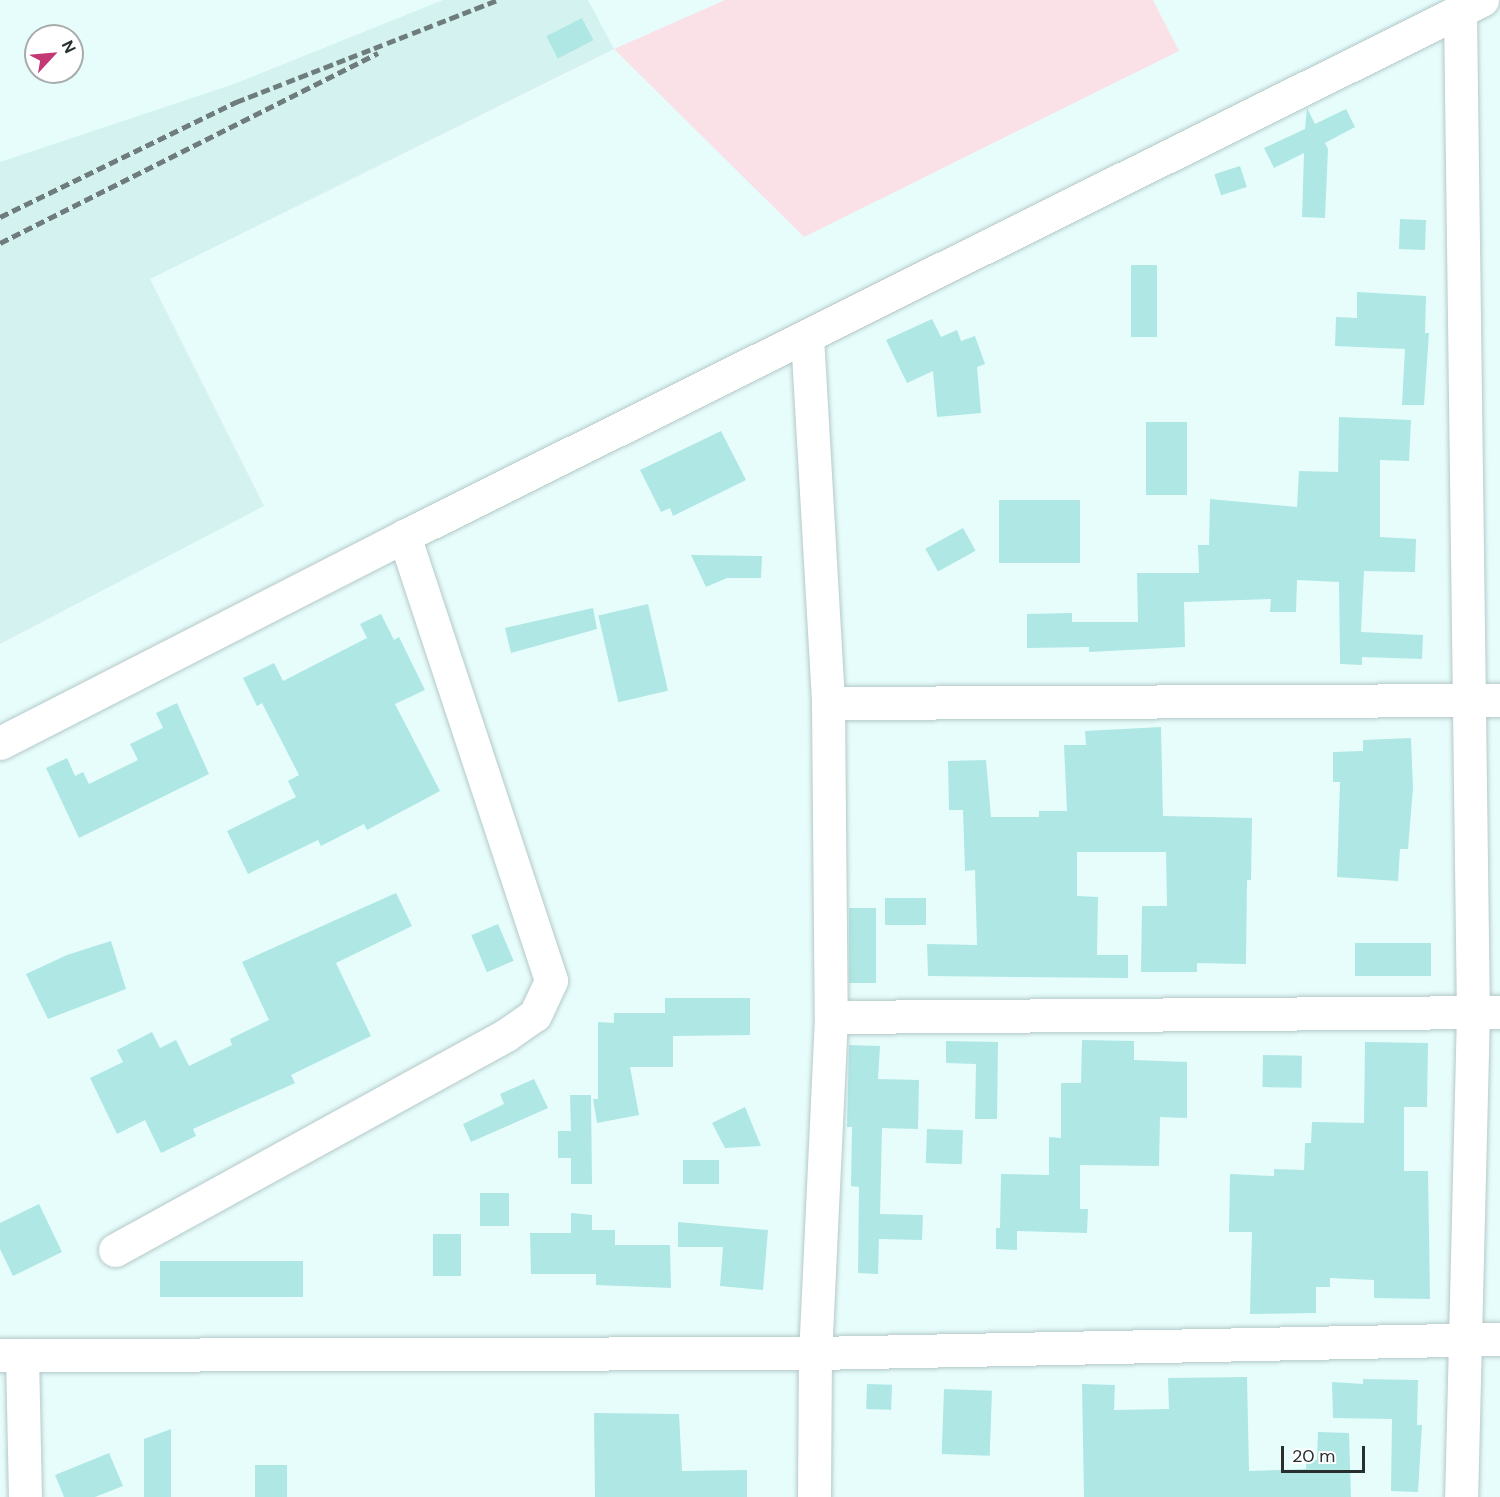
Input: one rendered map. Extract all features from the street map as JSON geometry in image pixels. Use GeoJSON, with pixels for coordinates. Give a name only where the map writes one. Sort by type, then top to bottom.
{"type":"FeatureCollection","features":[{"type":"Feature","properties":{"kind":"street"},"geometry":{"type":"LineString","coordinates":[[0,743],[404,536],[1471,5],[1486,700],[1486,1012],[1464,1340],[1461,1497]]}},
{"type":"Feature","properties":{"kind":"street"},"geometry":{"type":"LineString","coordinates":[[807,336],[828,703],[831,1017],[815,1353],[814,1497]]}},
{"type":"Feature","properties":{"kind":"street"},"geometry":{"type":"LineString","coordinates":[[115,1250],[506,1035],[535,1015],[551,980],[404,536]]}},
{"type":"Feature","properties":{"kind":"street"},"geometry":{"type":"LineString","coordinates":[[828,703],[1486,700]]}},
{"type":"Feature","properties":{"kind":"street"},"geometry":{"type":"LineString","coordinates":[[831,1017],[1486,1012]]}},
{"type":"Feature","properties":{"kind":"street"},"geometry":{"type":"LineString","coordinates":[[25,1497],[11,1355],[815,1353],[1500,1339]]}},
{"type":"Feature","properties":{"kind":"shaded area"},"geometry":{"type":"Polygon","coordinates":[[[443,0],[588,0],[614,49],[150,279],[264,506],[0,644],[0,162],[234,84],[443,0]]]}},
{"type":"Feature","properties":{"kind":"shaded area"},"geometry":{"type":"Polygon","coordinates":[[[725,0],[1153,0],[1179,51],[804,237],[614,49],[725,0]]]}},
{"type":"Feature","properties":{"kind":"building"},"geometry":{"type":"Polygon","coordinates":[[[582,18],[593,40],[558,58],[546,36],[582,18]]]}},
{"type":"Feature","properties":{"kind":"building"},"geometry":{"type":"Polygon","coordinates":[[[1307,108],[1315,124],[1346,109],[1355,127],[1325,143],[1328,149],[1325,218],[1302,217],[1304,153],[1274,168],[1264,148],[1305,129],[1307,108]]]}},
{"type":"Feature","properties":{"kind":"building"},"geometry":{"type":"Polygon","coordinates":[[[1240,166],[1247,187],[1221,195],[1214,174],[1240,166]]]}},
{"type":"Feature","properties":{"kind":"building"},"geometry":{"type":"Polygon","coordinates":[[[1400,219],[1426,220],[1425,250],[1399,249],[1400,219]]]}},
{"type":"Feature","properties":{"kind":"building"},"geometry":{"type":"Polygon","coordinates":[[[1131,265],[1157,265],[1157,337],[1131,337],[1131,265]]]}},
{"type":"Feature","properties":{"kind":"building"},"geometry":{"type":"Polygon","coordinates":[[[1357,292],[1426,296],[1425,333],[1429,333],[1424,405],[1402,405],[1405,349],[1335,346],[1336,317],[1357,318],[1357,292]]]}},
{"type":"Feature","properties":{"kind":"building"},"geometry":{"type":"Polygon","coordinates":[[[932,319],[941,337],[957,330],[961,341],[975,336],[985,364],[977,367],[981,413],[937,417],[933,371],[907,383],[886,340],[932,319]]]}},
{"type":"Feature","properties":{"kind":"building"},"geometry":{"type":"Polygon","coordinates":[[[1339,417],[1411,420],[1409,461],[1380,460],[1380,537],[1416,539],[1415,572],[1364,571],[1361,632],[1423,635],[1422,659],[1362,657],[1362,665],[1340,664],[1339,582],[1297,580],[1296,612],[1270,612],[1271,599],[1184,602],[1185,647],[1089,652],[1089,647],[1027,648],[1027,614],[1072,613],[1072,622],[1138,622],[1137,573],[1199,573],[1198,545],[1209,545],[1210,499],[1297,507],[1299,471],[1338,472],[1339,417]]]}},
{"type":"Feature","properties":{"kind":"building"},"geometry":{"type":"Polygon","coordinates":[[[1146,422],[1187,422],[1187,495],[1146,495],[1146,422]]]}},
{"type":"Feature","properties":{"kind":"building"},"geometry":{"type":"Polygon","coordinates":[[[721,431],[746,480],[673,516],[670,508],[661,512],[640,470],[721,431]]]}},
{"type":"Feature","properties":{"kind":"building"},"geometry":{"type":"Polygon","coordinates":[[[999,500],[1080,500],[1080,563],[999,563],[999,500]]]}},
{"type":"Feature","properties":{"kind":"building"},"geometry":{"type":"Polygon","coordinates":[[[963,528],[976,551],[938,572],[925,549],[963,528]]]}},
{"type":"Feature","properties":{"kind":"building"},"geometry":{"type":"Polygon","coordinates":[[[691,555],[762,556],[761,578],[727,578],[706,587],[691,555]]]}},
{"type":"Feature","properties":{"kind":"building"},"geometry":{"type":"Polygon","coordinates":[[[648,604],[668,691],[618,702],[598,615],[648,604]]]}},
{"type":"Feature","properties":{"kind":"building"},"geometry":{"type":"Polygon","coordinates":[[[593,608],[597,629],[511,653],[505,628],[593,608]]]}},
{"type":"Feature","properties":{"kind":"building"},"geometry":{"type":"Polygon","coordinates":[[[381,614],[394,640],[399,637],[425,690],[395,704],[440,791],[367,830],[364,824],[321,846],[318,840],[248,874],[227,831],[296,797],[288,781],[299,775],[262,703],[257,706],[243,678],[274,663],[283,681],[367,638],[360,624],[381,614]]]}},
{"type":"Feature","properties":{"kind":"building"},"geometry":{"type":"Polygon","coordinates":[[[177,703],[209,774],[79,838],[46,768],[67,758],[75,776],[83,772],[89,784],[138,760],[130,744],[163,728],[156,713],[177,703]]]}},
{"type":"Feature","properties":{"kind":"building"},"geometry":{"type":"Polygon","coordinates":[[[1161,727],[1163,816],[1252,818],[1251,880],[1247,880],[1246,964],[1197,963],[1197,972],[1141,972],[1142,906],[1167,906],[1166,852],[1077,852],[1077,896],[1098,897],[1097,955],[1128,955],[1128,978],[928,976],[927,944],[977,945],[975,870],[965,871],[963,810],[949,810],[948,761],[986,760],[991,817],[1039,817],[1039,811],[1067,811],[1064,745],[1086,745],[1085,731],[1161,727]]]}},
{"type":"Feature","properties":{"kind":"building"},"geometry":{"type":"Polygon","coordinates":[[[1411,738],[1413,788],[1408,849],[1400,849],[1398,881],[1337,877],[1340,782],[1333,782],[1333,752],[1363,751],[1363,740],[1411,738]]]}},
{"type":"Feature","properties":{"kind":"building"},"geometry":{"type":"Polygon","coordinates":[[[396,893],[412,926],[336,963],[371,1036],[291,1075],[295,1083],[193,1129],[196,1136],[161,1153],[145,1120],[117,1134],[90,1078],[123,1062],[117,1050],[152,1032],[160,1048],[176,1040],[189,1066],[232,1045],[230,1039],[269,1020],[242,962],[396,893]]]}},
{"type":"Feature","properties":{"kind":"building"},"geometry":{"type":"Polygon","coordinates":[[[885,898],[926,898],[926,925],[885,925],[885,898]]]}},
{"type":"Feature","properties":{"kind":"building"},"geometry":{"type":"Polygon","coordinates":[[[849,908],[876,908],[876,983],[849,983],[849,908]]]}},
{"type":"Feature","properties":{"kind":"building"},"geometry":{"type":"Polygon","coordinates":[[[498,924],[514,961],[487,972],[471,935],[498,924]]]}},
{"type":"Feature","properties":{"kind":"building"},"geometry":{"type":"Polygon","coordinates":[[[111,941],[126,989],[48,1019],[26,974],[67,955],[111,941]]]}},
{"type":"Feature","properties":{"kind":"building"},"geometry":{"type":"Polygon","coordinates":[[[1355,943],[1431,943],[1431,976],[1355,976],[1355,943]]]}},
{"type":"Feature","properties":{"kind":"building"},"geometry":{"type":"Polygon","coordinates":[[[665,998],[750,998],[750,1035],[673,1036],[673,1067],[630,1067],[639,1115],[597,1123],[593,1099],[598,1099],[598,1022],[614,1023],[614,1013],[665,1013],[665,998]]]}},
{"type":"Feature","properties":{"kind":"building"},"geometry":{"type":"Polygon","coordinates":[[[1082,1040],[1134,1041],[1134,1060],[1187,1062],[1187,1118],[1160,1117],[1159,1166],[1080,1165],[1080,1209],[1088,1209],[1087,1233],[1017,1231],[1017,1250],[996,1249],[996,1228],[1000,1228],[1001,1174],[1049,1175],[1049,1137],[1061,1138],[1061,1083],[1081,1083],[1082,1040]]]}},
{"type":"Feature","properties":{"kind":"building"},"geometry":{"type":"Polygon","coordinates":[[[946,1041],[998,1042],[997,1119],[975,1119],[976,1064],[946,1063],[946,1041]]]}},
{"type":"Feature","properties":{"kind":"building"},"geometry":{"type":"Polygon","coordinates":[[[1365,1042],[1428,1043],[1427,1107],[1404,1107],[1404,1171],[1428,1171],[1430,1299],[1374,1298],[1374,1280],[1330,1278],[1330,1287],[1316,1287],[1316,1313],[1250,1314],[1252,1232],[1229,1232],[1230,1174],[1274,1176],[1274,1169],[1304,1170],[1305,1143],[1311,1143],[1312,1122],[1364,1123],[1365,1042]]]}},
{"type":"Feature","properties":{"kind":"building"},"geometry":{"type":"Polygon","coordinates":[[[849,1045],[880,1046],[878,1079],[919,1080],[918,1129],[882,1128],[880,1214],[923,1215],[922,1240],[879,1239],[878,1274],[858,1273],[859,1187],[851,1186],[852,1127],[847,1127],[849,1045]]]}},
{"type":"Feature","properties":{"kind":"building"},"geometry":{"type":"Polygon","coordinates":[[[1263,1055],[1302,1056],[1301,1088],[1262,1087],[1263,1055]]]}},
{"type":"Feature","properties":{"kind":"building"},"geometry":{"type":"Polygon","coordinates":[[[534,1079],[548,1108],[471,1142],[463,1124],[504,1104],[500,1094],[534,1079]]]}},
{"type":"Feature","properties":{"kind":"building"},"geometry":{"type":"Polygon","coordinates":[[[570,1095],[591,1095],[592,1184],[571,1184],[571,1158],[558,1158],[558,1131],[571,1131],[570,1095]]]}},
{"type":"Feature","properties":{"kind":"building"},"geometry":{"type":"Polygon","coordinates":[[[745,1107],[761,1146],[725,1148],[712,1123],[745,1107]]]}},
{"type":"Feature","properties":{"kind":"building"},"geometry":{"type":"Polygon","coordinates":[[[927,1129],[963,1130],[962,1164],[926,1163],[927,1129]]]}},
{"type":"Feature","properties":{"kind":"building"},"geometry":{"type":"Polygon","coordinates":[[[683,1160],[719,1160],[719,1184],[683,1184],[683,1160]]]}},
{"type":"Feature","properties":{"kind":"building"},"geometry":{"type":"Polygon","coordinates":[[[480,1193],[509,1193],[509,1226],[480,1226],[480,1193]]]}},
{"type":"Feature","properties":{"kind":"building"},"geometry":{"type":"Polygon","coordinates":[[[39,1204],[62,1252],[13,1276],[0,1249],[0,1223],[39,1204]]]}},
{"type":"Feature","properties":{"kind":"building"},"geometry":{"type":"Polygon","coordinates":[[[571,1213],[592,1215],[592,1230],[615,1230],[615,1245],[670,1245],[671,1288],[596,1285],[596,1274],[531,1274],[530,1233],[571,1233],[571,1213]]]}},
{"type":"Feature","properties":{"kind":"building"},"geometry":{"type":"Polygon","coordinates":[[[678,1222],[768,1230],[763,1290],[720,1286],[723,1247],[678,1247],[678,1222]]]}},
{"type":"Feature","properties":{"kind":"building"},"geometry":{"type":"Polygon","coordinates":[[[433,1234],[461,1234],[461,1276],[433,1276],[433,1234]]]}},
{"type":"Feature","properties":{"kind":"building"},"geometry":{"type":"Polygon","coordinates":[[[160,1261],[303,1261],[303,1297],[160,1297],[160,1261]]]}},
{"type":"Feature","properties":{"kind":"building"},"geometry":{"type":"Polygon","coordinates":[[[1247,1377],[1249,1471],[1306,1469],[1306,1461],[1317,1460],[1318,1432],[1349,1433],[1351,1497],[1084,1497],[1082,1384],[1115,1385],[1114,1410],[1169,1409],[1168,1378],[1247,1377]]]}},
{"type":"Feature","properties":{"kind":"building"},"geometry":{"type":"Polygon","coordinates":[[[1363,1379],[1418,1380],[1417,1425],[1422,1425],[1418,1492],[1391,1491],[1392,1419],[1333,1418],[1332,1382],[1363,1384],[1363,1379]]]}},
{"type":"Feature","properties":{"kind":"building"},"geometry":{"type":"Polygon","coordinates":[[[867,1384],[892,1385],[891,1410],[866,1409],[867,1384]]]}},
{"type":"Feature","properties":{"kind":"building"},"geometry":{"type":"Polygon","coordinates":[[[944,1389],[992,1391],[990,1456],[942,1454],[944,1389]]]}},
{"type":"Feature","properties":{"kind":"building"},"geometry":{"type":"Polygon","coordinates":[[[594,1413],[679,1414],[682,1471],[747,1470],[747,1497],[595,1497],[594,1413]]]}},
{"type":"Feature","properties":{"kind":"building"},"geometry":{"type":"Polygon","coordinates":[[[171,1429],[171,1497],[144,1497],[144,1439],[171,1429]]]}},
{"type":"Feature","properties":{"kind":"building"},"geometry":{"type":"Polygon","coordinates":[[[109,1453],[123,1486],[95,1497],[64,1497],[55,1475],[109,1453]]]}},
{"type":"Feature","properties":{"kind":"building"},"geometry":{"type":"Polygon","coordinates":[[[255,1465],[287,1465],[287,1497],[255,1497],[255,1465]]]}},
{"type":"Feature","properties":{"kind":"railway"},"geometry":{"type":"LineString","coordinates":[[0,217],[236,102],[497,0]]}},
{"type":"Feature","properties":{"kind":"railway"},"geometry":{"type":"LineString","coordinates":[[0,243],[378,53]]}}]}
